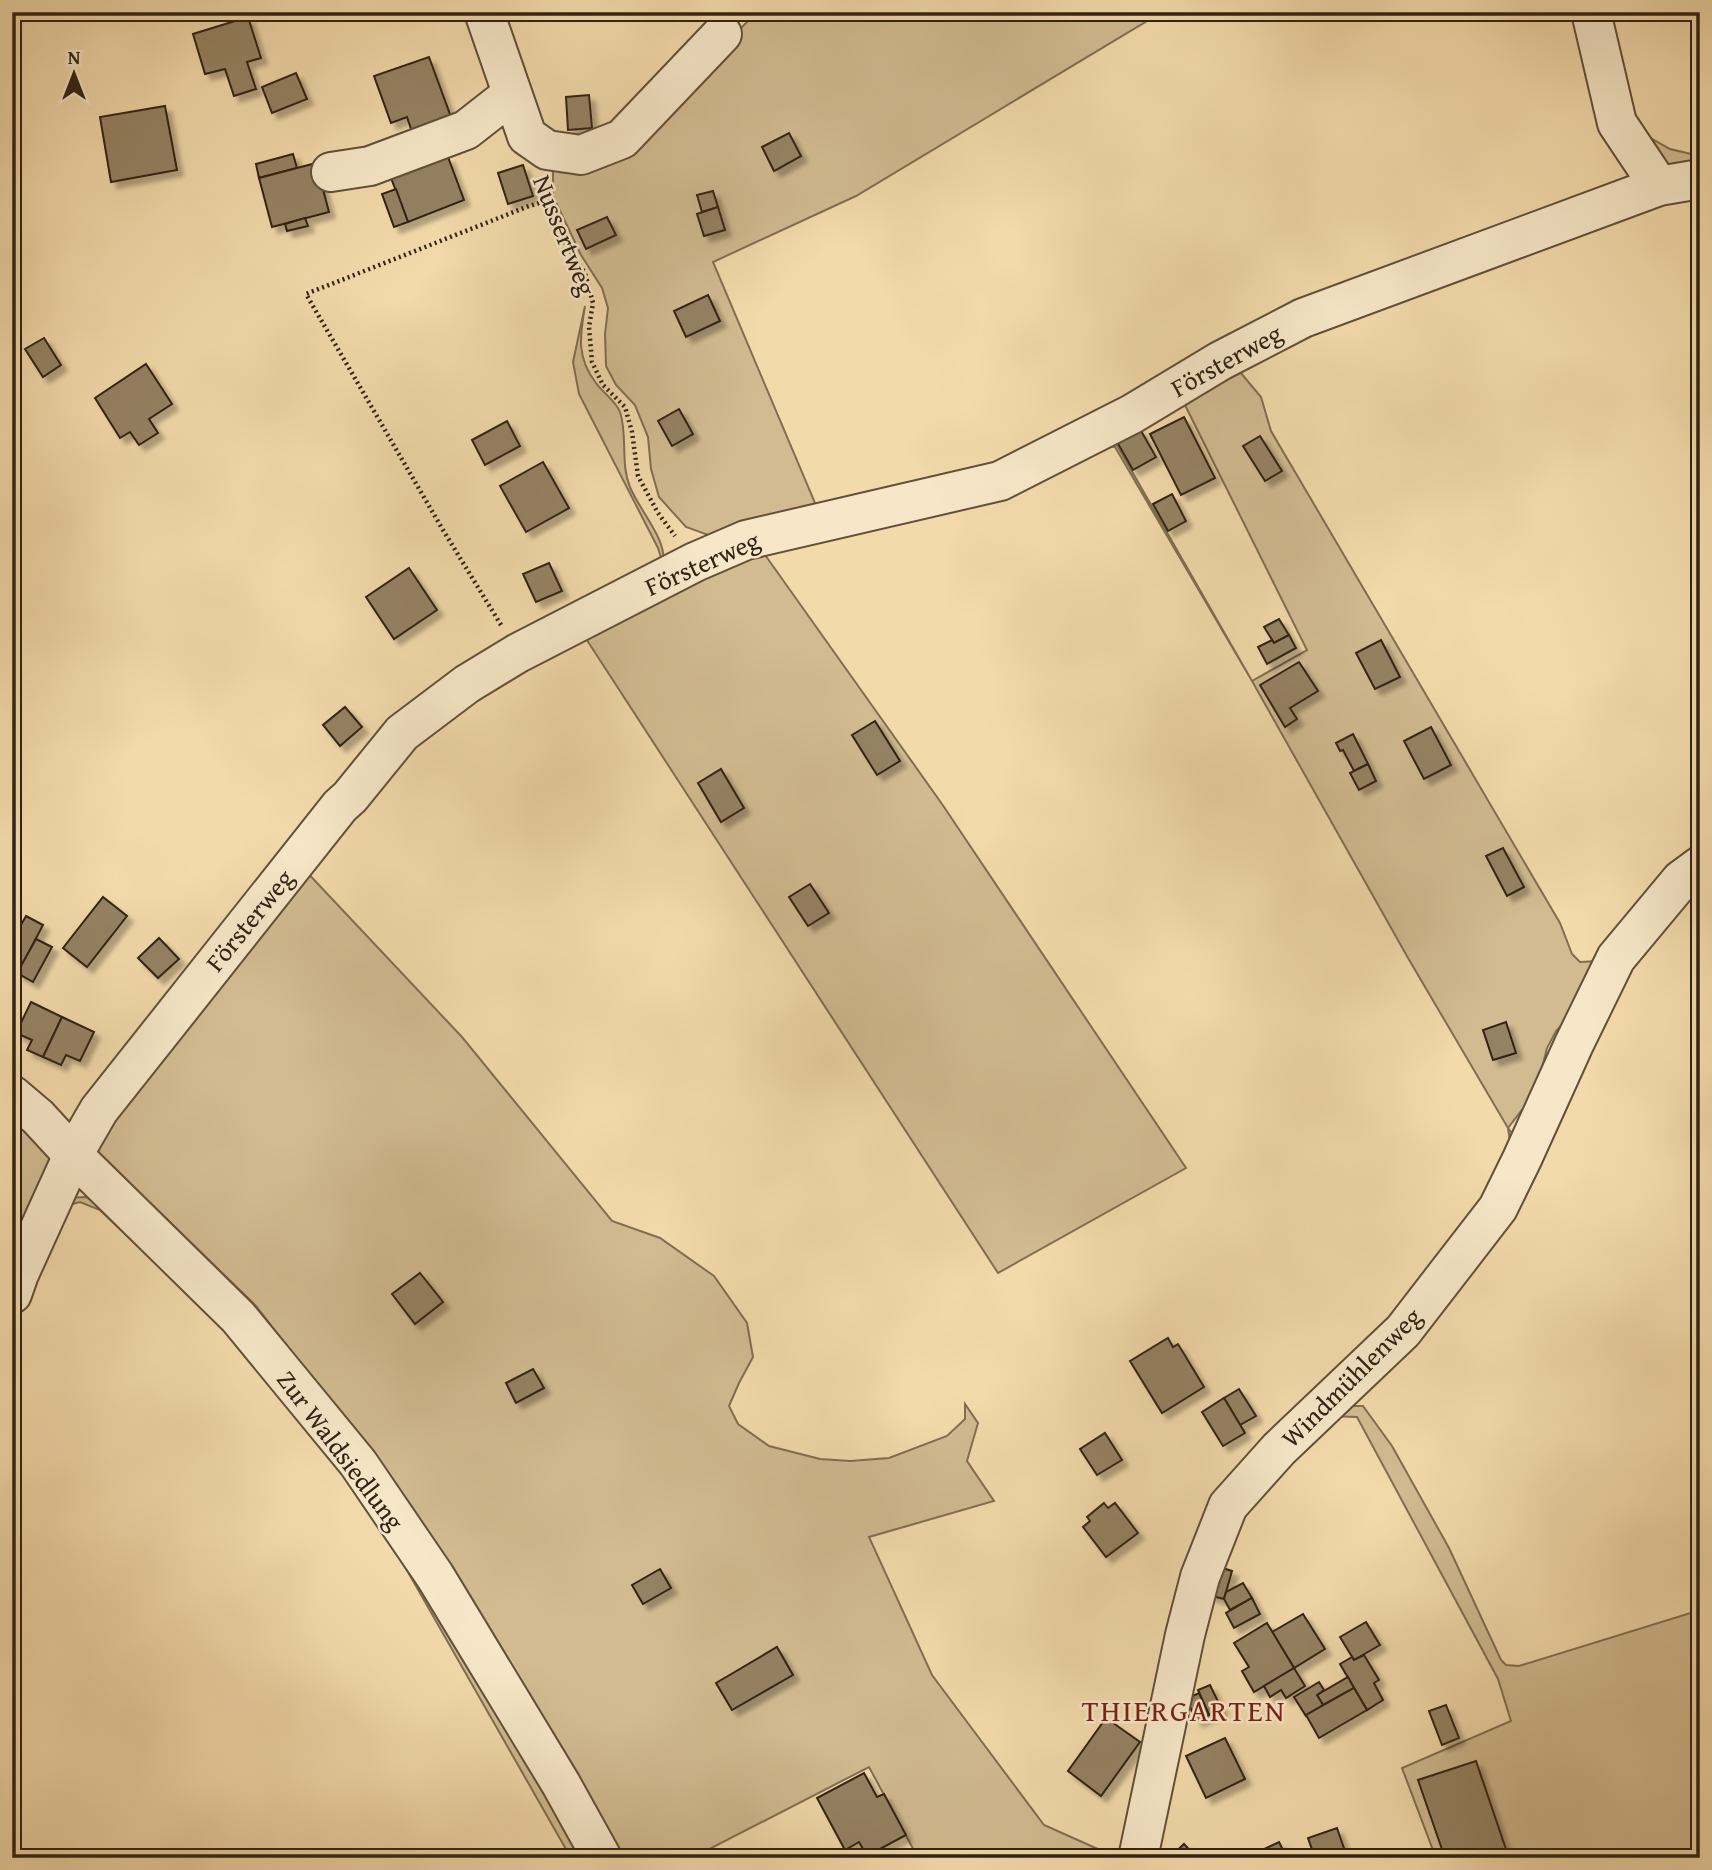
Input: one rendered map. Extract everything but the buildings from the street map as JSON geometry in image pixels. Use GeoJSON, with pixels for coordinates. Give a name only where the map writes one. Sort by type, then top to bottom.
{"type":"FeatureCollection","features":[{"type":"Feature","properties":{"kind":"street"},"geometry":{"type":"LineString","coordinates":[[484,12],[527,136],[547,150],[581,155],[622,139],[722,34]]}},
{"type":"Feature","properties":{"kind":"street"},"geometry":{"type":"LineString","coordinates":[[1591,12],[1617,123],[1659,186]]}},
{"type":"Feature","properties":{"kind":"street"},"geometry":{"type":"LineString","coordinates":[[331,172],[370,166],[466,130],[512,94]]}},
{"type":"Feature","properties":{"kind":"street","name":"Försterweg"},"geometry":{"type":"LineString","coordinates":[[12,1294],[73,1155],[99,1110],[402,733],[467,684],[519,653],[695,562],[746,540],[1000,481],[1132,414],[1220,361],[1303,318],[1659,186],[1700,179]]}},
{"type":"Feature","properties":{"kind":"street","name":"Windmühlenweg"},"geometry":{"type":"LineString","coordinates":[[1138,1858],[1185,1635],[1200,1577],[1228,1506],[1279,1449],[1403,1331],[1498,1208],[1616,958],[1681,880],[1700,866]]}},
{"type":"Feature","properties":{"kind":"street","name":"Zur Waldsiedlung"},"geometry":{"type":"LineString","coordinates":[[12,1095],[38,1117],[73,1155],[238,1317],[358,1463],[435,1576],[561,1784],[601,1858]]}},
{"type":"Feature","properties":{"kind":"path","name":"Nussertweg"},"geometry":{"type":"LineString","coordinates":[[527,136],[562,238],[585,273],[593,303],[590,327],[592,362],[603,385],[625,407],[632,432],[638,476],[658,513],[695,562]]}},
{"type":"Feature","properties":{"kind":"path"},"geometry":{"type":"LineString","coordinates":[[519,653],[443,530],[306,294],[549,200]]}},
{"type":"Feature","properties":{"kind":"shaded area"},"geometry":{"type":"Polygon","coordinates":[[[757,12],[1162,12],[856,196],[713,262],[818,510],[722,540],[686,527],[659,497],[651,469],[648,437],[635,405],[616,385],[606,366],[605,334],[608,308],[602,288],[581,255],[553,196],[553,165],[736,33],[757,12]]]}},
{"type":"Feature","properties":{"kind":"shaded area"},"geometry":{"type":"Polygon","coordinates":[[[1632,132],[1640,132],[1670,149],[1700,156],[1700,167],[1670,165],[1648,154],[1632,132]]]}},
{"type":"Feature","properties":{"kind":"shaded area"},"geometry":{"type":"Polygon","coordinates":[[[585,306],[582,355],[596,383],[620,412],[627,478],[634,496],[657,535],[663,564],[658,548],[579,394],[573,362],[585,306]]]}},
{"type":"Feature","properties":{"kind":"shaded area"},"geometry":{"type":"Polygon","coordinates":[[[1235,366],[1261,397],[1271,431],[1560,923],[1572,954],[1580,962],[1598,961],[1618,927],[1652,885],[1700,848],[1700,854],[1664,886],[1634,922],[1581,1010],[1567,1019],[1556,1031],[1547,1048],[1543,1064],[1545,1080],[1508,1128],[1408,958],[1252,681],[1307,650],[1181,397],[1225,368],[1235,366]]]}},
{"type":"Feature","properties":{"kind":"shaded area"},"geometry":{"type":"Polygon","coordinates":[[[1109,435],[1252,681],[1115,447],[1097,445],[1008,484],[876,522],[872,519],[932,505],[1007,482],[1109,435]]]}},
{"type":"Feature","properties":{"kind":"shaded area"},"geometry":{"type":"Polygon","coordinates":[[[758,545],[942,804],[1186,1168],[998,1273],[581,631],[758,545]]]}},
{"type":"Feature","properties":{"kind":"shaded area"},"geometry":{"type":"Polygon","coordinates":[[[302,867],[462,1037],[612,1221],[660,1238],[714,1276],[747,1323],[753,1357],[729,1406],[738,1424],[769,1446],[820,1459],[850,1461],[889,1458],[947,1436],[965,1419],[965,1404],[978,1423],[967,1461],[994,1501],[869,1537],[932,1675],[1044,1825],[1118,1858],[918,1858],[869,1767],[692,1858],[614,1858],[384,1472],[256,1306],[95,1149],[133,1081],[302,867]]]}},
{"type":"Feature","properties":{"kind":"shaded area"},"geometry":{"type":"Polygon","coordinates":[[[12,1110],[53,1153],[12,1266],[12,1110]]]}},
{"type":"Feature","properties":{"kind":"shaded area"},"geometry":{"type":"Polygon","coordinates":[[[1508,1128],[1516,1138],[1518,1146],[1513,1163],[1483,1216],[1456,1256],[1396,1325],[1319,1399],[1288,1418],[1445,1261],[1485,1203],[1509,1157],[1508,1128]]]}},
{"type":"Feature","properties":{"kind":"shaded area"},"geometry":{"type":"Polygon","coordinates":[[[86,1197],[98,1203],[226,1323],[338,1464],[230,1334],[100,1210],[80,1202],[64,1206],[67,1198],[86,1197]]]}},
{"type":"Feature","properties":{"kind":"shaded area"},"geometry":{"type":"Polygon","coordinates":[[[1342,1406],[1363,1406],[1392,1446],[1449,1548],[1501,1660],[1506,1665],[1519,1666],[1700,1610],[1700,1858],[1436,1858],[1402,1768],[1511,1721],[1498,1679],[1357,1417],[1328,1416],[1342,1406]]]}},
{"type":"Feature","properties":{"kind":"shaded area"},"geometry":{"type":"Polygon","coordinates":[[[352,1482],[373,1509],[586,1858],[571,1858],[388,1537],[352,1482]]]}},
{"type":"Feature","properties":{"kind":"district","name":"THIERGARTEN"},"geometry":{"type":"Point","coordinates":[1184,1710]}}]}
